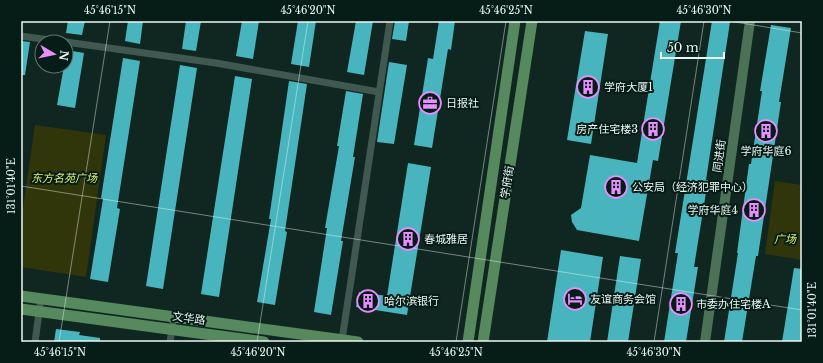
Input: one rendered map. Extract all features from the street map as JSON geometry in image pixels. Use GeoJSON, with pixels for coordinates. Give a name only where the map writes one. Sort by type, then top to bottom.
{"type":"FeatureCollection","features":[{"type":"Feature","properties":{"kind":"main road","name":"学府街"},"geometry":{"type":"LineString","coordinates":[[468,342],[515,21]]}},
{"type":"Feature","properties":{"kind":"main road","name":"学府街"},"geometry":{"type":"LineString","coordinates":[[483,342],[532,21]]}},
{"type":"Feature","properties":{"kind":"main road","name":"文华路"},"geometry":{"type":"LineString","coordinates":[[21,296],[358,342]]}},
{"type":"Feature","properties":{"kind":"main road","name":"文华路"},"geometry":{"type":"LineString","coordinates":[[21,309],[264,342]]}},
{"type":"Feature","properties":{"kind":"street"},"geometry":{"type":"LineString","coordinates":[[342,340],[390,21]]}},
{"type":"Feature","properties":{"kind":"street","name":"同进街"},"geometry":{"type":"LineString","coordinates":[[705,342],[750,21]]}},
{"type":"Feature","properties":{"kind":"street"},"geometry":{"type":"LineString","coordinates":[[21,36],[34,38]]}},
{"type":"Feature","properties":{"kind":"street"},"geometry":{"type":"LineString","coordinates":[[74,43],[216,63],[379,92]]}},
{"type":"Feature","properties":{"kind":"street"},"geometry":{"type":"LineString","coordinates":[[35,342],[41,298]]}},
{"type":"Feature","properties":{"kind":"street"},"geometry":{"type":"LineString","coordinates":[[170,342],[174,316]]}},
{"type":"Feature","properties":{"kind":"green space","name":"东方名苑广场"},"geometry":{"type":"Polygon","coordinates":[[[35,125],[106,135],[86,277],[21,267],[21,222],[35,125]]]}},
{"type":"Feature","properties":{"kind":"green space","name":"广场"},"geometry":{"type":"Polygon","coordinates":[[[775,181],[802,185],[802,260],[765,254],[775,181]]]}},
{"type":"Feature","properties":{"kind":"building"},"geometry":{"type":"Polygon","coordinates":[[[68,21],[85,21],[82,35],[66,33],[68,21]]]}},
{"type":"Feature","properties":{"kind":"building"},"geometry":{"type":"Polygon","coordinates":[[[128,21],[143,21],[140,44],[125,41],[128,21]]]}},
{"type":"Feature","properties":{"kind":"building"},"geometry":{"type":"Polygon","coordinates":[[[186,21],[201,21],[196,51],[182,49],[186,21]]]}},
{"type":"Feature","properties":{"kind":"building"},"geometry":{"type":"Polygon","coordinates":[[[242,21],[259,21],[253,59],[236,56],[242,21]]]}},
{"type":"Feature","properties":{"kind":"building"},"geometry":{"type":"Polygon","coordinates":[[[298,21],[316,21],[309,67],[291,64],[298,21]]]}},
{"type":"Feature","properties":{"kind":"building"},"geometry":{"type":"Polygon","coordinates":[[[356,21],[373,21],[364,75],[347,72],[356,21]]]}},
{"type":"Feature","properties":{"kind":"building"},"geometry":{"type":"Polygon","coordinates":[[[395,21],[409,21],[406,41],[392,39],[395,21]]]}},
{"type":"Feature","properties":{"kind":"building","name":"日报社"},"geometry":{"type":"Polygon","coordinates":[[[439,21],[455,21],[451,50],[448,49],[432,148],[414,145],[428,58],[433,59],[439,21]]]}},
{"type":"Feature","properties":{"kind":"building","name":"公安局（经济犯罪中心）"},"geometry":{"type":"Polygon","coordinates":[[[660,21],[681,21],[658,161],[653,160],[639,241],[577,230],[572,222],[571,215],[581,208],[590,155],[637,163],[660,21]]]}},
{"type":"Feature","properties":{"kind":"building"},"geometry":{"type":"Polygon","coordinates":[[[712,21],[730,22],[706,180],[708,180],[694,267],[698,267],[686,342],[664,342],[678,253],[675,253],[712,21]]]}},
{"type":"Feature","properties":{"kind":"building"},"geometry":{"type":"Polygon","coordinates":[[[771,25],[791,28],[779,102],[781,102],[758,256],[756,256],[742,342],[724,342],[738,253],[749,164],[751,164],[762,91],[760,91],[771,25]]]}},
{"type":"Feature","properties":{"kind":"building","name":"学府大厦1"},"geometry":{"type":"Polygon","coordinates":[[[585,31],[608,34],[591,144],[567,140],[585,31]]]}},
{"type":"Feature","properties":{"kind":"building"},"geometry":{"type":"Polygon","coordinates":[[[21,41],[30,42],[25,75],[21,75],[21,41]]]}},
{"type":"Feature","properties":{"kind":"building"},"geometry":{"type":"Polygon","coordinates":[[[74,51],[84,53],[75,108],[57,105],[63,74],[74,74],[74,51]]]}},
{"type":"Feature","properties":{"kind":"building"},"geometry":{"type":"Polygon","coordinates":[[[123,58],[140,61],[117,208],[120,209],[108,282],[90,279],[123,58]]]}},
{"type":"Feature","properties":{"kind":"building"},"geometry":{"type":"Polygon","coordinates":[[[389,62],[407,65],[394,144],[377,142],[389,62]]]}},
{"type":"Feature","properties":{"kind":"building"},"geometry":{"type":"Polygon","coordinates":[[[180,65],[197,68],[163,289],[146,286],[180,65]]]}},
{"type":"Feature","properties":{"kind":"building"},"geometry":{"type":"Polygon","coordinates":[[[235,76],[252,79],[219,297],[201,294],[235,76]]]}},
{"type":"Feature","properties":{"kind":"building"},"geometry":{"type":"Polygon","coordinates":[[[289,81],[307,84],[285,231],[287,232],[275,305],[257,302],[271,219],[269,219],[289,81]]]}},
{"type":"Feature","properties":{"kind":"building"},"geometry":{"type":"Polygon","coordinates":[[[346,91],[363,94],[353,157],[355,157],[341,241],[343,241],[331,315],[314,312],[346,91]]]}},
{"type":"Feature","properties":{"kind":"building","name":"春城雅居"},"geometry":{"type":"Polygon","coordinates":[[[408,163],[431,167],[407,315],[356,307],[359,292],[387,296],[408,163]]]}},
{"type":"Feature","properties":{"kind":"building","name":"友谊商务会馆"},"geometry":{"type":"Polygon","coordinates":[[[561,250],[603,257],[590,342],[547,342],[561,250]]]}},
{"type":"Feature","properties":{"kind":"building"},"geometry":{"type":"Polygon","coordinates":[[[620,256],[641,259],[628,342],[607,342],[620,256]]]}},
{"type":"Feature","properties":{"kind":"building"},"geometry":{"type":"Polygon","coordinates":[[[794,268],[802,269],[802,342],[782,342],[794,268]]]}},
{"type":"Feature","properties":{"kind":"building"},"geometry":{"type":"Polygon","coordinates":[[[56,329],[80,332],[79,335],[100,338],[100,342],[54,342],[56,329]]]}},
{"type":"Feature","properties":{"kind":"place","name":"学府大厦1"},"geometry":{"type":"Point","coordinates":[588,87]}},
{"type":"Feature","properties":{"kind":"place","name":"日报社"},"geometry":{"type":"Point","coordinates":[430,103]}},
{"type":"Feature","properties":{"kind":"place","name":"房产住宅楼3"},"geometry":{"type":"Point","coordinates":[653,129]}},
{"type":"Feature","properties":{"kind":"place","name":"学府华庭6"},"geometry":{"type":"Point","coordinates":[766,131]}},
{"type":"Feature","properties":{"kind":"place","name":"公安局（经济犯罪中心）"},"geometry":{"type":"Point","coordinates":[616,187]}},
{"type":"Feature","properties":{"kind":"place","name":"学府华庭4"},"geometry":{"type":"Point","coordinates":[754,210]}},
{"type":"Feature","properties":{"kind":"place","name":"春城雅居"},"geometry":{"type":"Point","coordinates":[408,239]}},
{"type":"Feature","properties":{"kind":"place","name":"友谊商务会馆"},"geometry":{"type":"Point","coordinates":[575,299]}},
{"type":"Feature","properties":{"kind":"place","name":"哈尔滨银行"},"geometry":{"type":"Point","coordinates":[368,301]}},
{"type":"Feature","properties":{"kind":"place","name":"市委办住宅楼A"},"geometry":{"type":"Point","coordinates":[681,304]}}]}
